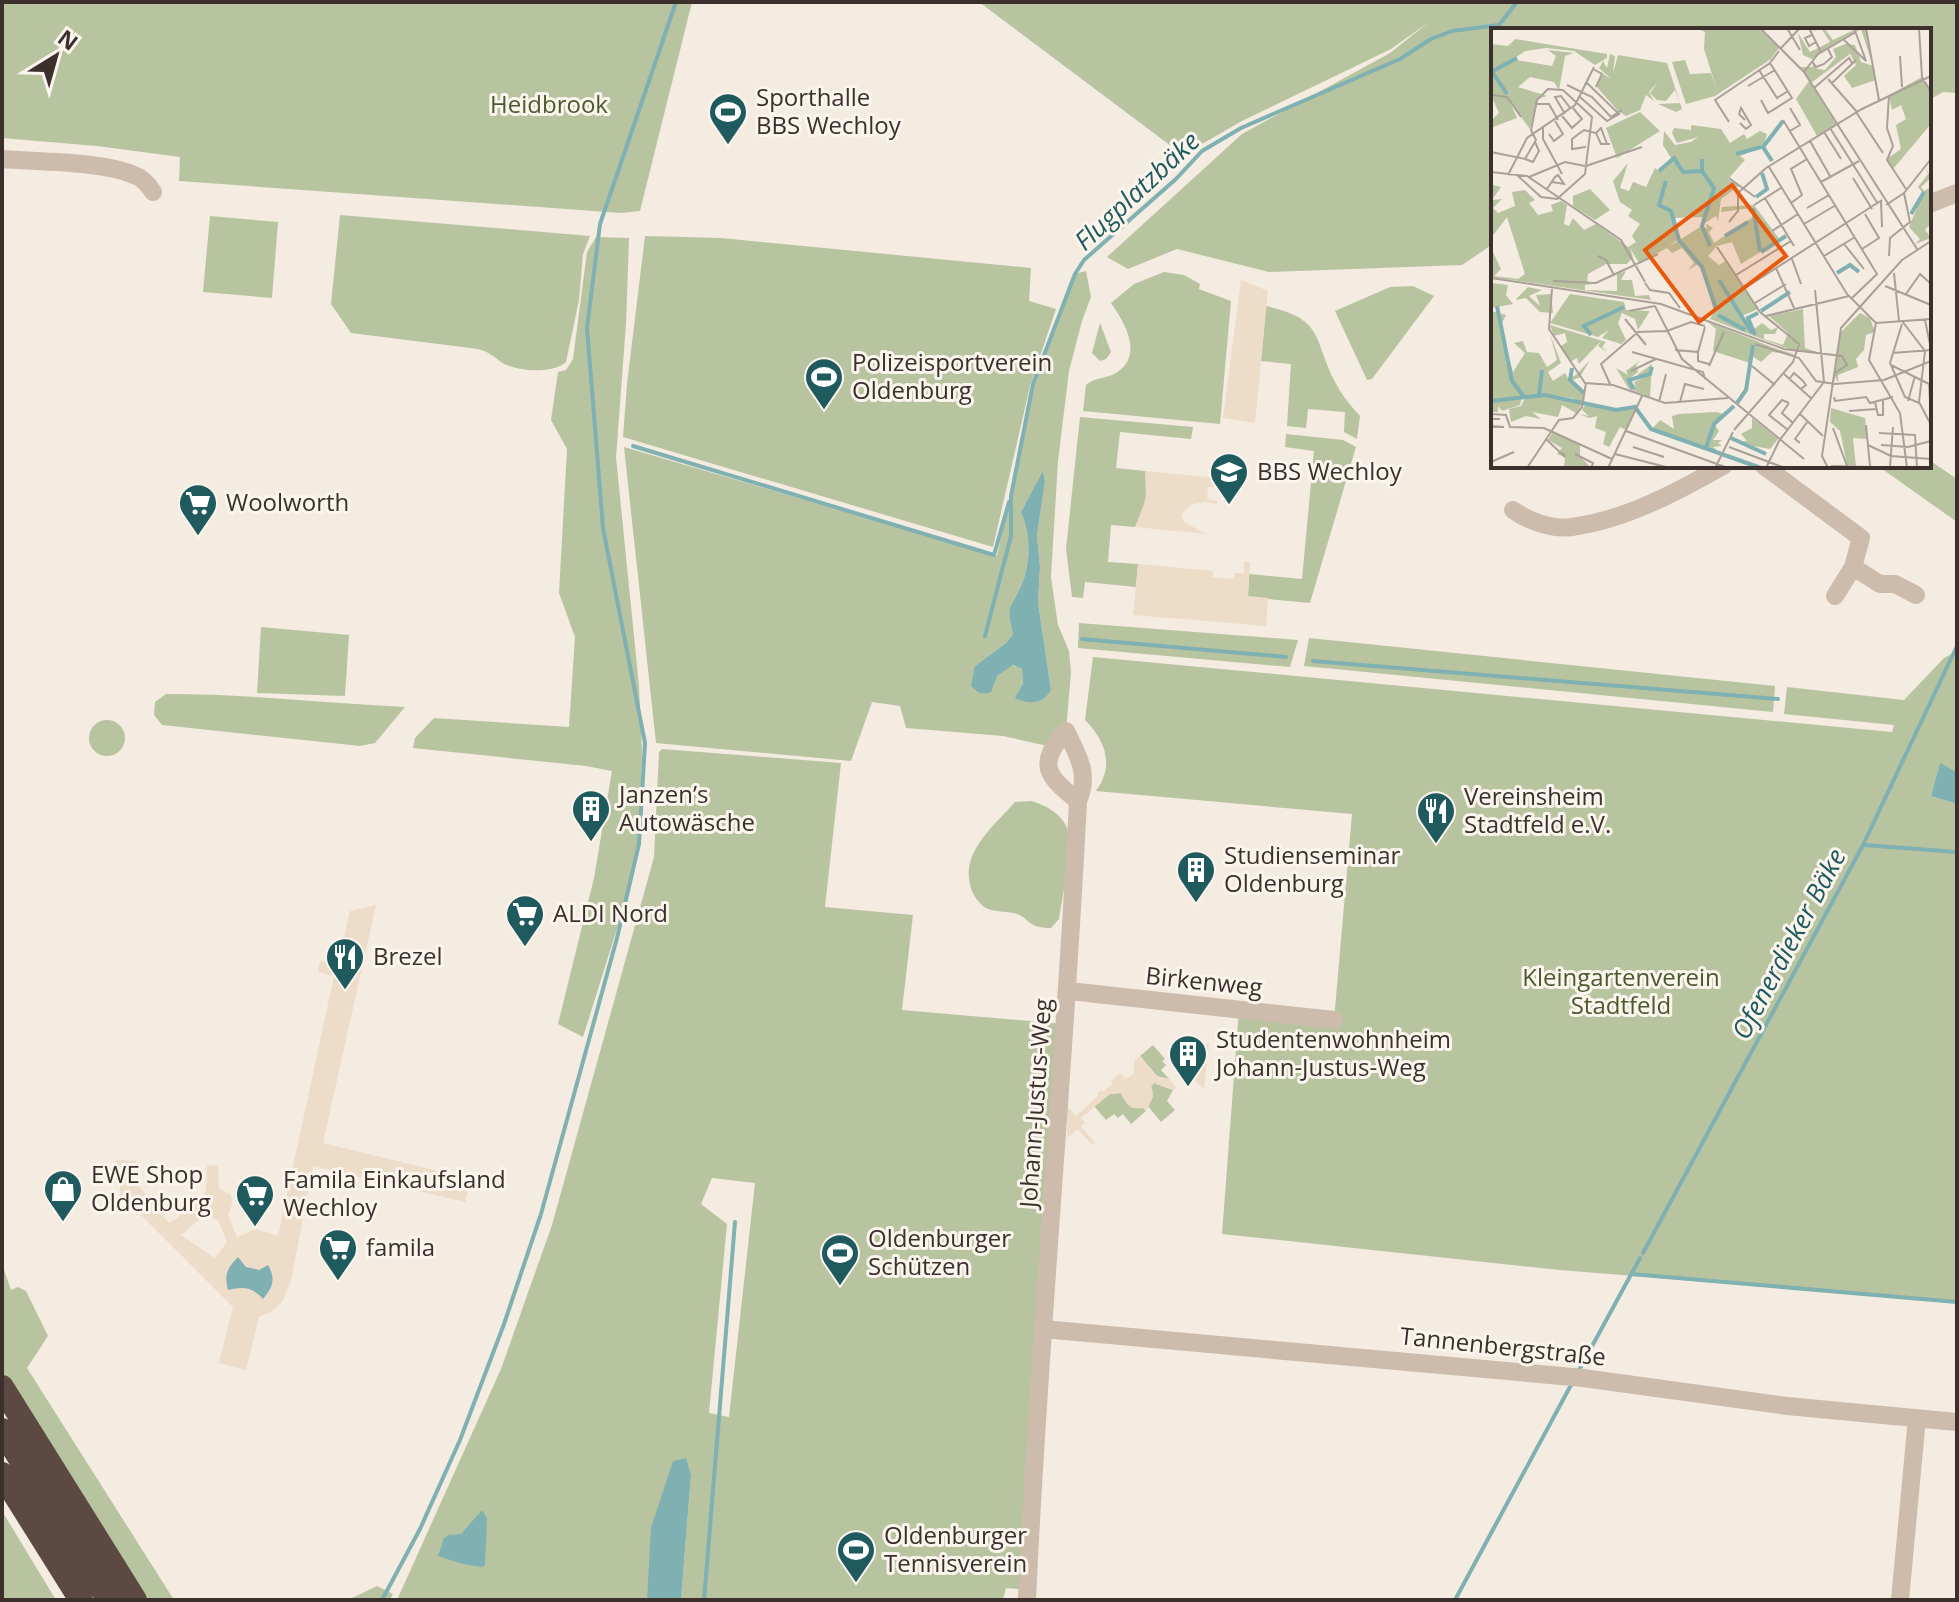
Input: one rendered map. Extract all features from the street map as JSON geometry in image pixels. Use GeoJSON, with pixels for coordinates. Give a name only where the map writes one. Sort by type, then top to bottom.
{"type":"FeatureCollection","features":[{"type":"Feature","properties":{"kind":"highway"},"geometry":{"type":"LineString","coordinates":[[2,1387],[135,1600]]}},
{"type":"Feature","properties":{"kind":"highway"},"geometry":{"type":"LineString","coordinates":[[2,1430],[109,1600]]}},
{"type":"Feature","properties":{"kind":"highway"},"geometry":{"type":"LineString","coordinates":[[2,1474],[81,1600]]}},
{"type":"Feature","properties":{"kind":"street"},"geometry":{"type":"LineString","coordinates":[[2,159],[125,172],[137,175],[153,192]]}},
{"type":"Feature","properties":{"kind":"street"},"geometry":{"type":"LineString","coordinates":[[1931,203],[1957,193]]}},
{"type":"Feature","properties":{"kind":"street"},"geometry":{"type":"LineString","coordinates":[[1513,510],[1527,520],[1569,528],[1662,498],[1719,468]]}},
{"type":"Feature","properties":{"kind":"street"},"geometry":{"type":"LineString","coordinates":[[1767,468],[1861,538],[1853,567],[1835,596]]}},
{"type":"Feature","properties":{"kind":"street"},"geometry":{"type":"LineString","coordinates":[[1853,567],[1880,584],[1895,584],[1916,595]]}},
{"type":"Feature","properties":{"kind":"street","name":"Johann-Justus-Weg"},"geometry":{"type":"LineString","coordinates":[[1027,1600],[1043,1329],[1069,991],[1078,801],[1083,788],[1079,757],[1066,731],[1052,747],[1047,765],[1054,781],[1078,801]]}},
{"type":"Feature","properties":{"kind":"street","name":"Birkenweg"},"geometry":{"type":"LineString","coordinates":[[1069,991],[1334,1020]]}},
{"type":"Feature","properties":{"kind":"street","name":"Tannenbergstraße"},"geometry":{"type":"LineString","coordinates":[[1043,1329],[1583,1378],[1787,1406],[1957,1422]]}},
{"type":"Feature","properties":{"kind":"street"},"geometry":{"type":"LineString","coordinates":[[1900,1600],[1917,1418]]}},
{"type":"Feature","properties":{"kind":"green space","name":"Heidbrook"},"geometry":{"type":"Polygon","coordinates":[[[2,2],[692,2],[640,211],[621,213],[179,181],[180,157],[2,138],[2,2]]]}},
{"type":"Feature","properties":{"kind":"green space"},"geometry":{"type":"Polygon","coordinates":[[[979,2],[1957,2],[1957,93],[1943,92],[1931,99],[1931,28],[1491,28],[1491,245],[1462,265],[1269,272],[1177,249],[1128,269],[1107,257],[1242,134],[1390,53],[1429,22],[1391,49],[1242,121],[1183,155],[979,2]]]}},
{"type":"Feature","properties":{"kind":"green space"},"geometry":{"type":"Polygon","coordinates":[[[340,215],[590,236],[583,254],[579,300],[566,362],[544,370],[525,370],[501,362],[478,349],[351,333],[331,304],[340,215]]]}},
{"type":"Feature","properties":{"kind":"green space"},"geometry":{"type":"Polygon","coordinates":[[[210,216],[278,222],[272,298],[203,292],[210,216]]]}},
{"type":"Feature","properties":{"kind":"green space","name":"Polizeisportverein Oldenburg"},"geometry":{"type":"Polygon","coordinates":[[[645,236],[721,238],[1031,268],[1029,301],[1056,309],[1030,386],[993,547],[623,437],[645,236]]]}},
{"type":"Feature","properties":{"kind":"green space"},"geometry":{"type":"Polygon","coordinates":[[[596,237],[629,238],[616,457],[639,686],[642,752],[640,841],[626,900],[583,1037],[558,1024],[594,878],[612,771],[413,748],[415,738],[434,718],[569,727],[575,637],[559,593],[567,449],[551,420],[558,372],[566,370],[573,359],[587,252],[596,237]]]}},
{"type":"Feature","properties":{"kind":"green space"},"geometry":{"type":"Polygon","coordinates":[[[1086,271],[1091,297],[1069,371],[1058,461],[1051,577],[1058,625],[1069,651],[1071,672],[1066,731],[1052,747],[1003,736],[906,728],[900,706],[872,702],[851,761],[656,743],[624,447],[997,556],[1033,384],[1075,274],[1086,271]],[[1043,472],[1021,512],[1027,530],[1028,559],[1011,608],[1013,634],[975,666],[997,676],[1012,665],[1022,669],[1023,683],[1019,690],[1051,690],[1038,602],[1040,567],[1037,535],[1045,482],[1043,472]]]}},
{"type":"Feature","properties":{"kind":"green space"},"geometry":{"type":"Polygon","coordinates":[[[1164,272],[1184,275],[1200,284],[1199,289],[1231,301],[1220,424],[1083,411],[1086,385],[1116,373],[1129,357],[1126,329],[1111,303],[1134,284],[1164,272]]]}},
{"type":"Feature","properties":{"kind":"green space"},"geometry":{"type":"Polygon","coordinates":[[[1413,286],[1434,296],[1372,379],[1367,380],[1335,311],[1390,287],[1413,286]]]}},
{"type":"Feature","properties":{"kind":"green space"},"geometry":{"type":"Polygon","coordinates":[[[1266,306],[1298,317],[1314,331],[1337,385],[1360,416],[1357,439],[1344,432],[1345,412],[1308,409],[1306,428],[1287,426],[1291,364],[1261,361],[1266,306]]]}},
{"type":"Feature","properties":{"kind":"green space"},"geometry":{"type":"Polygon","coordinates":[[[1100,323],[1111,352],[1100,361],[1092,353],[1100,323]]]}},
{"type":"Feature","properties":{"kind":"green space"},"geometry":{"type":"Polygon","coordinates":[[[1080,417],[1193,427],[1191,439],[1120,432],[1116,468],[1145,471],[1146,493],[1135,527],[1111,525],[1108,562],[1138,564],[1136,587],[1085,582],[1083,598],[1072,597],[1066,549],[1080,417]]]}},
{"type":"Feature","properties":{"kind":"green space"},"geometry":{"type":"Polygon","coordinates":[[[1286,434],[1343,440],[1356,447],[1310,603],[1248,597],[1249,574],[1302,579],[1314,451],[1285,447],[1286,434]]]}},
{"type":"Feature","properties":{"kind":"green space"},"geometry":{"type":"Polygon","coordinates":[[[1931,461],[1957,479],[1957,522],[1881,468],[1931,468],[1931,461]]]}},
{"type":"Feature","properties":{"kind":"green space"},"geometry":{"type":"Polygon","coordinates":[[[1079,623],[1298,640],[1290,667],[1078,648],[1079,623]]]}},
{"type":"Feature","properties":{"kind":"green space"},"geometry":{"type":"Polygon","coordinates":[[[261,627],[349,635],[345,696],[257,693],[261,627]]]}},
{"type":"Feature","properties":{"kind":"green space"},"geometry":{"type":"Polygon","coordinates":[[[1309,638],[1775,686],[1773,712],[1304,666],[1309,638]]]}},
{"type":"Feature","properties":{"kind":"green space","name":"Kleingartenverein Stadtfeld"},"geometry":{"type":"Polygon","coordinates":[[[1957,651],[1957,772],[1940,764],[1931,796],[1957,804],[1957,1302],[1560,1270],[1222,1234],[1239,1010],[1334,1020],[1352,814],[1096,791],[1102,781],[1106,762],[1098,736],[1085,720],[1093,657],[1892,732],[1894,725],[1784,714],[1787,687],[1904,700],[1944,658],[1957,651]]]}},
{"type":"Feature","properties":{"kind":"green space"},"geometry":{"type":"Polygon","coordinates":[[[166,694],[405,707],[375,743],[360,746],[162,725],[154,715],[155,702],[166,694]]]}},
{"type":"Feature","properties":{"kind":"green space"},"geometry":{"type":"Polygon","coordinates":[[[107,720],[120,725],[125,738],[120,751],[107,756],[94,751],[89,738],[94,725],[107,720]]]}},
{"type":"Feature","properties":{"kind":"green space"},"geometry":{"type":"Polygon","coordinates":[[[662,749],[841,763],[825,907],[913,915],[902,1010],[1064,1024],[1028,1590],[1006,1588],[1003,1600],[681,1600],[691,1475],[647,1600],[397,1600],[501,1369],[552,1225],[654,857],[659,752],[662,749]],[[712,1178],[701,1204],[727,1224],[709,1413],[729,1417],[755,1183],[712,1178]]]}},
{"type":"Feature","properties":{"kind":"green space"},"geometry":{"type":"Polygon","coordinates":[[[1031,801],[1054,812],[1063,820],[1068,831],[1068,861],[1059,919],[1051,928],[1036,926],[1010,912],[985,908],[973,894],[969,878],[973,853],[988,832],[1015,802],[1031,801]]]}},
{"type":"Feature","properties":{"kind":"green space"},"geometry":{"type":"Polygon","coordinates":[[[1153,1045],[1165,1059],[1162,1061],[1166,1065],[1161,1070],[1169,1079],[1157,1076],[1140,1056],[1153,1045]]]}},
{"type":"Feature","properties":{"kind":"green space"},"geometry":{"type":"Polygon","coordinates":[[[1154,1083],[1173,1090],[1167,1101],[1175,1110],[1161,1122],[1147,1105],[1152,1098],[1151,1086],[1154,1083]]]}},
{"type":"Feature","properties":{"kind":"green space"},"geometry":{"type":"Polygon","coordinates":[[[1121,1093],[1129,1105],[1146,1111],[1131,1124],[1123,1114],[1118,1118],[1114,1114],[1106,1120],[1094,1106],[1110,1094],[1121,1093]]]}},
{"type":"Feature","properties":{"kind":"green space"},"geometry":{"type":"Polygon","coordinates":[[[2,1264],[11,1290],[18,1287],[26,1291],[48,1336],[27,1368],[174,1600],[146,1600],[2,1372],[2,1264]]]}},
{"type":"Feature","properties":{"kind":"green space"},"geometry":{"type":"Polygon","coordinates":[[[2,1511],[56,1600],[2,1600],[2,1511]]]}},
{"type":"Feature","properties":{"kind":"green space"},"geometry":{"type":"Polygon","coordinates":[[[377,1586],[393,1594],[390,1600],[348,1600],[377,1586]]]}},
{"type":"Feature","properties":{"kind":"shaded area"},"geometry":{"type":"Polygon","coordinates":[[[1241,280],[1268,291],[1255,423],[1223,418],[1241,280]]]}},
{"type":"Feature","properties":{"kind":"shaded area"},"geometry":{"type":"Polygon","coordinates":[[[1145,471],[1219,478],[1218,487],[1208,487],[1207,499],[1217,501],[1217,504],[1192,504],[1181,514],[1184,522],[1206,534],[1135,527],[1146,499],[1145,471]]]}},
{"type":"Feature","properties":{"kind":"shaded area"},"geometry":{"type":"Polygon","coordinates":[[[1244,562],[1250,562],[1248,596],[1268,598],[1266,626],[1133,615],[1138,564],[1213,571],[1213,577],[1233,579],[1235,573],[1244,573],[1244,562]]]}},
{"type":"Feature","properties":{"kind":"shaded area"},"geometry":{"type":"Polygon","coordinates":[[[376,905],[323,1143],[471,1179],[465,1202],[313,1166],[291,1281],[282,1302],[259,1317],[246,1370],[219,1363],[233,1307],[121,1195],[116,1160],[136,1161],[140,1187],[169,1223],[200,1202],[206,1190],[207,1166],[218,1165],[219,1188],[231,1195],[228,1215],[237,1237],[256,1229],[278,1236],[334,976],[318,972],[320,961],[338,965],[350,911],[376,905]],[[206,1214],[181,1235],[215,1258],[227,1242],[218,1220],[206,1214]]]}},
{"type":"Feature","properties":{"kind":"shaded area"},"geometry":{"type":"Polygon","coordinates":[[[1209,1043],[1203,1089],[1191,1076],[1195,1072],[1187,1062],[1209,1043]]]}},
{"type":"Feature","properties":{"kind":"shaded area"},"geometry":{"type":"Polygon","coordinates":[[[1140,1056],[1157,1076],[1169,1079],[1176,1087],[1173,1090],[1154,1083],[1151,1086],[1153,1097],[1146,1111],[1128,1105],[1121,1093],[1110,1094],[1081,1118],[1085,1123],[1081,1126],[1095,1143],[1092,1145],[1078,1129],[1067,1138],[1067,1106],[1076,1116],[1120,1073],[1126,1079],[1134,1073],[1134,1061],[1140,1056]]]}},
{"type":"Feature","properties":{"kind":"water"},"geometry":{"type":"Polygon","coordinates":[[[1043,471],[1045,482],[1037,535],[1040,567],[1038,602],[1051,690],[1040,701],[1025,702],[1015,698],[1023,683],[1022,669],[1013,665],[997,676],[991,692],[980,693],[971,686],[975,666],[1013,634],[1010,608],[1021,586],[1028,559],[1027,530],[1021,512],[1043,471]]]}},
{"type":"Feature","properties":{"kind":"water"},"geometry":{"type":"Polygon","coordinates":[[[1940,763],[1957,772],[1957,804],[1931,796],[1940,763]]]}},
{"type":"Feature","properties":{"kind":"water"},"geometry":{"type":"Polygon","coordinates":[[[238,1257],[246,1267],[259,1270],[268,1265],[272,1283],[263,1299],[247,1288],[228,1290],[227,1272],[238,1257]]]}},
{"type":"Feature","properties":{"kind":"water"},"geometry":{"type":"Polygon","coordinates":[[[686,1458],[691,1475],[681,1600],[647,1600],[651,1528],[673,1461],[686,1458]]]}},
{"type":"Feature","properties":{"kind":"water"},"geometry":{"type":"Polygon","coordinates":[[[482,1510],[487,1518],[485,1565],[463,1564],[438,1556],[444,1538],[461,1534],[482,1510]]]}},
{"type":"Feature","properties":{"kind":"waterway"},"geometry":{"type":"LineString","coordinates":[[382,1600],[420,1529],[460,1440],[504,1324],[541,1214],[617,938],[639,844],[645,743],[603,528],[587,328],[600,224],[676,2]]}},
{"type":"Feature","properties":{"kind":"waterway","name":"Flugplatzbäke"},"geometry":{"type":"LineString","coordinates":[[985,636],[1011,536],[1011,496],[1033,384],[1075,274],[1084,260],[1176,179],[1202,151],[1241,128],[1400,59],[1431,39],[1452,31],[1499,25],[1517,2]]}},
{"type":"Feature","properties":{"kind":"waterway"},"geometry":{"type":"LineString","coordinates":[[633,446],[994,555],[1009,502]]}},
{"type":"Feature","properties":{"kind":"waterway"},"geometry":{"type":"LineString","coordinates":[[1082,639],[1286,657]]}},
{"type":"Feature","properties":{"kind":"waterway","name":"Ofenerdieker Bäke"},"geometry":{"type":"LineString","coordinates":[[1643,1253],[1863,845],[1957,646]]}},
{"type":"Feature","properties":{"kind":"waterway"},"geometry":{"type":"LineString","coordinates":[[1313,661],[1778,699]]}},
{"type":"Feature","properties":{"kind":"waterway"},"geometry":{"type":"LineString","coordinates":[[1864,845],[1957,852]]}},
{"type":"Feature","properties":{"kind":"waterway"},"geometry":{"type":"LineString","coordinates":[[704,1600],[735,1222]]}},
{"type":"Feature","properties":{"kind":"waterway","name":"Ofenerdieker Bäke"},"geometry":{"type":"LineString","coordinates":[[1578,1372],[1640,1258]]}},
{"type":"Feature","properties":{"kind":"waterway"},"geometry":{"type":"LineString","coordinates":[[1631,1274],[1957,1302]]}},
{"type":"Feature","properties":{"kind":"waterway","name":"Ofenerdieker Bäke"},"geometry":{"type":"LineString","coordinates":[[1455,1600],[1571,1385]]}},
{"type":"Feature","properties":{"kind":"place","name":"Sporthalle BBS Wechloy"},"geometry":{"type":"Point","coordinates":[728,146]}},
{"type":"Feature","properties":{"kind":"place","name":"Polizeisportverein Oldenburg"},"geometry":{"type":"Point","coordinates":[824,411]}},
{"type":"Feature","properties":{"kind":"place","name":"BBS Wechloy"},"geometry":{"type":"Point","coordinates":[1229,506]}},
{"type":"Feature","properties":{"kind":"place","name":"Woolworth"},"geometry":{"type":"Point","coordinates":[198,537]}},
{"type":"Feature","properties":{"kind":"place","name":"Janzen’s Autowäsche"},"geometry":{"type":"Point","coordinates":[591,843]}},
{"type":"Feature","properties":{"kind":"place","name":"Vereinsheim Stadtfeld e.V."},"geometry":{"type":"Point","coordinates":[1436,845]}},
{"type":"Feature","properties":{"kind":"place","name":"Studienseminar Oldenburg"},"geometry":{"type":"Point","coordinates":[1196,904]}},
{"type":"Feature","properties":{"kind":"place","name":"ALDI Nord"},"geometry":{"type":"Point","coordinates":[525,948]}},
{"type":"Feature","properties":{"kind":"place","name":"Brezel"},"geometry":{"type":"Point","coordinates":[345,991]}},
{"type":"Feature","properties":{"kind":"place","name":"Studentenwohnheim Johann-Justus-Weg"},"geometry":{"type":"Point","coordinates":[1188,1088]}},
{"type":"Feature","properties":{"kind":"place","name":"EWE Shop Oldenburg"},"geometry":{"type":"Point","coordinates":[63,1223]}},
{"type":"Feature","properties":{"kind":"place","name":"Famila Einkaufsland Wechloy"},"geometry":{"type":"Point","coordinates":[255,1228]}},
{"type":"Feature","properties":{"kind":"place","name":"famila"},"geometry":{"type":"Point","coordinates":[338,1282]}},
{"type":"Feature","properties":{"kind":"place","name":"Oldenburger Schützen"},"geometry":{"type":"Point","coordinates":[840,1287]}},
{"type":"Feature","properties":{"kind":"place","name":"Oldenburger Tennisverein"},"geometry":{"type":"Point","coordinates":[856,1584]}}]}
